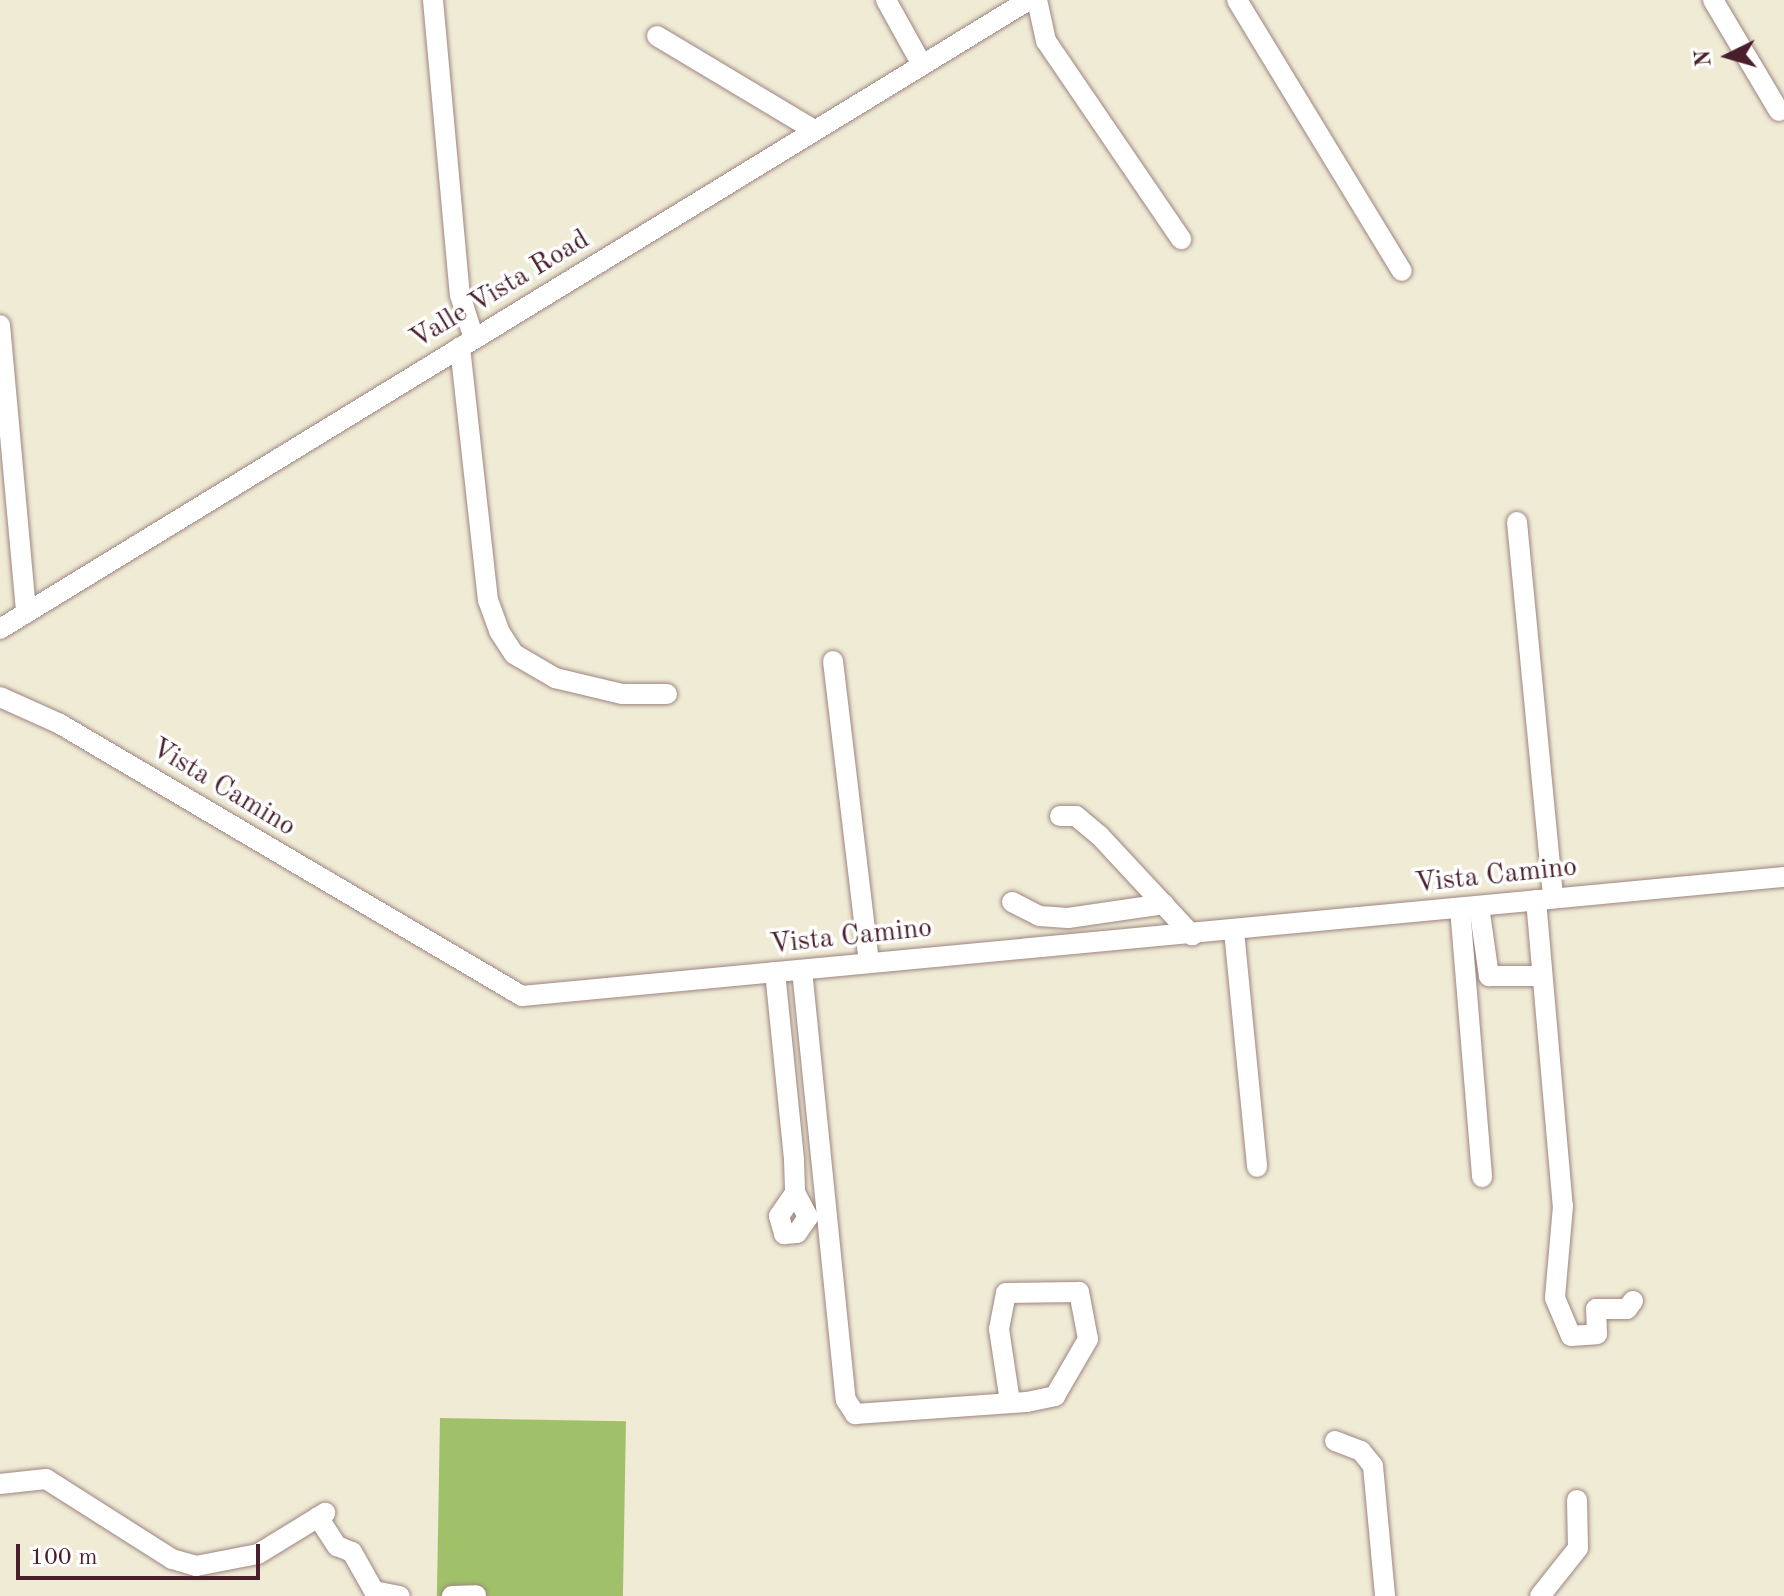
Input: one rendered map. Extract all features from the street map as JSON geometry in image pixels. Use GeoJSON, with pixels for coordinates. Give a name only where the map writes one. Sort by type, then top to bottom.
{"type":"FeatureCollection","features":[{"type":"Feature","properties":{"kind":"street"},"geometry":{"type":"LineString","coordinates":[[433,0],[467,343],[488,600],[499,631],[514,654],[555,678],[622,694],[667,694]]}},
{"type":"Feature","properties":{"kind":"street"},"geometry":{"type":"LineString","coordinates":[[886,0],[922,65]]}},
{"type":"Feature","properties":{"kind":"street","name":"Valle Vista Road"},"geometry":{"type":"LineString","coordinates":[[0,629],[1029,0]]}},
{"type":"Feature","properties":{"kind":"street"},"geometry":{"type":"LineString","coordinates":[[1037,0],[1046,41],[1181,239]]}},
{"type":"Feature","properties":{"kind":"street"},"geometry":{"type":"LineString","coordinates":[[1237,0],[1402,271]]}},
{"type":"Feature","properties":{"kind":"street"},"geometry":{"type":"LineString","coordinates":[[1713,0],[1779,111]]}},
{"type":"Feature","properties":{"kind":"street"},"geometry":{"type":"LineString","coordinates":[[657,36],[814,130]]}},
{"type":"Feature","properties":{"kind":"street"},"geometry":{"type":"LineString","coordinates":[[0,325],[26,613]]}},
{"type":"Feature","properties":{"kind":"street"},"geometry":{"type":"LineString","coordinates":[[1517,522],[1530,654],[1545,899],[1542,976],[1563,1206],[1555,1298],[1571,1336],[1597,1334],[1596,1309],[1627,1309],[1633,1301]]}},
{"type":"Feature","properties":{"kind":"street"},"geometry":{"type":"LineString","coordinates":[[833,661],[869,962]]}},
{"type":"Feature","properties":{"kind":"street","name":"Vista Camino"},"geometry":{"type":"LineString","coordinates":[[0,697],[60,724],[522,996],[1784,877]]}},
{"type":"Feature","properties":{"kind":"street"},"geometry":{"type":"LineString","coordinates":[[1060,816],[1076,816],[1099,835],[1192,935]]}},
{"type":"Feature","properties":{"kind":"street"},"geometry":{"type":"LineString","coordinates":[[1012,902],[1039,916],[1068,918],[1164,904]]}},
{"type":"Feature","properties":{"kind":"street"},"geometry":{"type":"LineString","coordinates":[[1470,907],[1489,976],[1542,976]]}},
{"type":"Feature","properties":{"kind":"street"},"geometry":{"type":"LineString","coordinates":[[1470,907],[1482,1177]]}},
{"type":"Feature","properties":{"kind":"street"},"geometry":{"type":"LineString","coordinates":[[1234,931],[1257,1167]]}},
{"type":"Feature","properties":{"kind":"street"},"geometry":{"type":"LineString","coordinates":[[802,970],[846,1400],[855,1414],[1010,1402],[1055,1396],[1080,1364],[1089,1318],[1079,1292],[1060,1286],[1006,1293],[999,1329],[1010,1402]]}},
{"type":"Feature","properties":{"kind":"street"},"geometry":{"type":"LineString","coordinates":[[775,972],[795,1193]]}},
{"type":"Feature","properties":{"kind":"street"},"geometry":{"type":"LineString","coordinates":[[1335,1441],[1361,1451],[1373,1466],[1385,1596]]}},
{"type":"Feature","properties":{"kind":"street"},"geometry":{"type":"LineString","coordinates":[[0,1484],[46,1479],[172,1559],[196,1566],[258,1554],[321,1515],[337,1546],[352,1552],[374,1591],[400,1596]]}},
{"type":"Feature","properties":{"kind":"street"},"geometry":{"type":"LineString","coordinates":[[1540,1596],[1578,1548],[1577,1500]]}},
{"type":"Feature","properties":{"kind":"street"},"geometry":{"type":"LineString","coordinates":[[452,1596],[476,1595]]}},
{"type":"Feature","properties":{"kind":"green space"},"geometry":{"type":"Polygon","coordinates":[[[440,1418],[626,1421],[623,1596],[437,1596],[440,1418]]]}}]}
